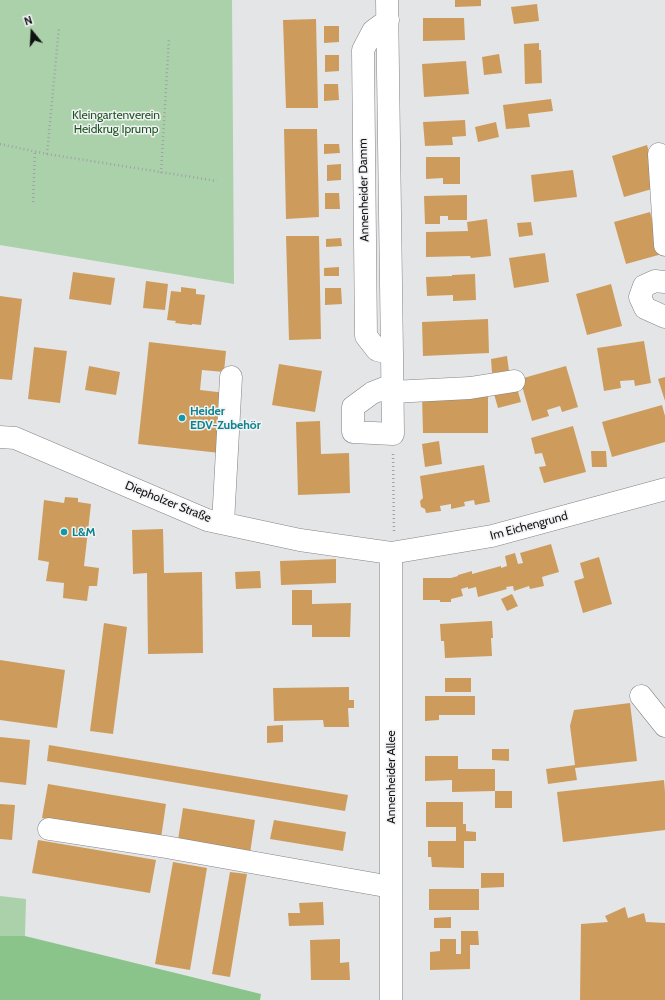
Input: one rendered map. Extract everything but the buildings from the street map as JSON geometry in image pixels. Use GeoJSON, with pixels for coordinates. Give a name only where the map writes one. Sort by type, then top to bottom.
{"type":"FeatureCollection","features":[{"type":"Feature","properties":{"kind":"street","name":"Annenheider Damm"},"geometry":{"type":"LineString","coordinates":[[388,10],[373,31],[363,50],[366,336],[377,350],[392,354],[393,440]]}},
{"type":"Feature","properties":{"kind":"street"},"geometry":{"type":"LineString","coordinates":[[659,154],[665,245]]}},
{"type":"Feature","properties":{"kind":"street"},"geometry":{"type":"LineString","coordinates":[[665,282],[654,281],[644,286],[640,297],[645,308],[665,317]]}},
{"type":"Feature","properties":{"kind":"street"},"geometry":{"type":"LineString","coordinates":[[223,523],[231,377]]}},
{"type":"Feature","properties":{"kind":"street"},"geometry":{"type":"LineString","coordinates":[[393,440],[353,432],[353,407],[372,392],[392,389],[470,388],[514,381]]}},
{"type":"Feature","properties":{"kind":"street","name":"Diepholzer Straße"},"geometry":{"type":"LineString","coordinates":[[0,437],[15,438],[207,520],[300,540],[391,553]]}},
{"type":"Feature","properties":{"kind":"street","name":"Im Eichengrund"},"geometry":{"type":"LineString","coordinates":[[391,553],[492,536],[665,489]]}},
{"type":"Feature","properties":{"kind":"street","name":"Annenheider Allee"},"geometry":{"type":"LineString","coordinates":[[391,553],[391,1000]]}},
{"type":"Feature","properties":{"kind":"street"},"geometry":{"type":"LineString","coordinates":[[641,696],[665,726]]}},
{"type":"Feature","properties":{"kind":"street"},"geometry":{"type":"LineString","coordinates":[[49,829],[166,847],[391,887]]}},
{"type":"Feature","properties":{"kind":"path"},"geometry":{"type":"LineString","coordinates":[[47,154],[59,27]]}},
{"type":"Feature","properties":{"kind":"path"},"geometry":{"type":"LineString","coordinates":[[160,173],[169,38]]}},
{"type":"Feature","properties":{"kind":"path"},"geometry":{"type":"LineString","coordinates":[[0,144],[47,154],[217,181]]}},
{"type":"Feature","properties":{"kind":"path"},"geometry":{"type":"LineString","coordinates":[[33,202],[35,151]]}},
{"type":"Feature","properties":{"kind":"path"},"geometry":{"type":"LineString","coordinates":[[391,553],[394,533],[393,440]]}},
{"type":"Feature","properties":{"kind":"green space","name":"Kleingartenverein Heidkrug Iprump"},"geometry":{"type":"Polygon","coordinates":[[[0,0],[232,0],[234,284],[0,245],[0,0]]]}},
{"type":"Feature","properties":{"kind":"green space"},"geometry":{"type":"Polygon","coordinates":[[[0,896],[26,899],[25,936],[0,936],[0,896]]]}},
{"type":"Feature","properties":{"kind":"green space"},"geometry":{"type":"Polygon","coordinates":[[[0,936],[25,936],[261,994],[260,1000],[0,1000],[0,936]]]}},
{"type":"Feature","properties":{"kind":"place","name":"Heider EDV-Zubehör"},"geometry":{"type":"Point","coordinates":[182,418]}},
{"type":"Feature","properties":{"kind":"place","name":"L&M"},"geometry":{"type":"Point","coordinates":[64,532]}}]}
